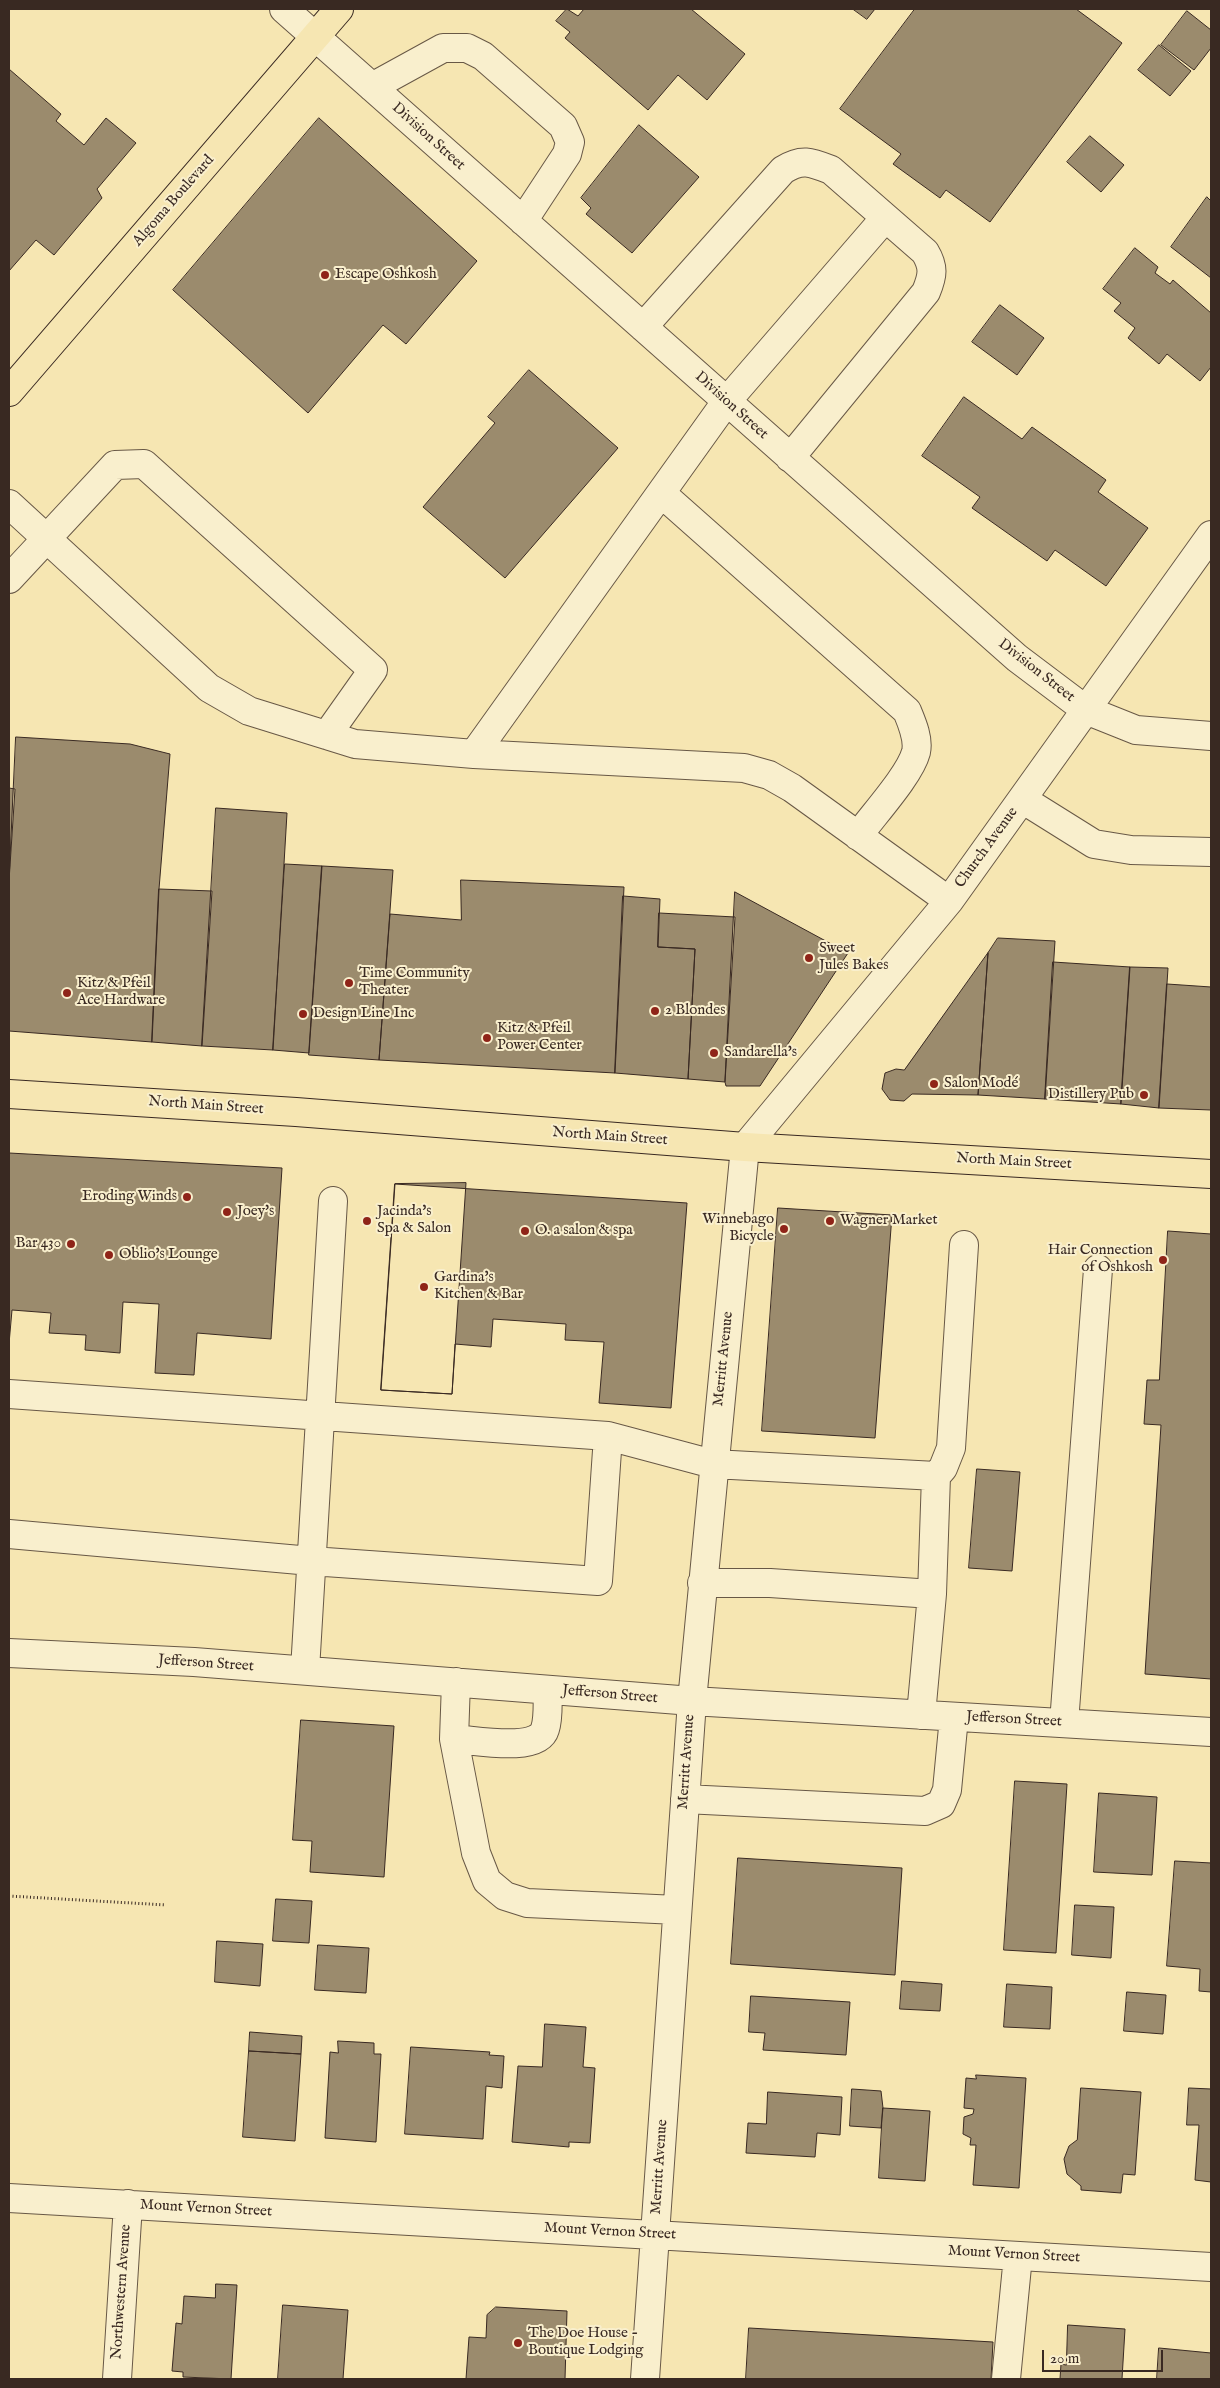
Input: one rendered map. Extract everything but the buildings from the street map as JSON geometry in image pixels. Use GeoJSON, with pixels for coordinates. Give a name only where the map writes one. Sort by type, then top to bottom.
{"type":"FeatureCollection","features":[{"type":"Feature","properties":{"kind":"main road","name":"Algoma Boulevard"},"geometry":{"type":"LineString","coordinates":[[9,392],[339,9]]}},
{"type":"Feature","properties":{"kind":"main road","name":"North Main Street"},"geometry":{"type":"LineString","coordinates":[[9,1094],[296,1112],[745,1147],[1211,1174]]}},
{"type":"Feature","properties":{"kind":"street","name":"Division Street"},"geometry":{"type":"LineString","coordinates":[[284,9],[1017,658],[1086,710],[1136,730],[1211,736]]}},
{"type":"Feature","properties":{"kind":"street"},"geometry":{"type":"LineString","coordinates":[[372,87],[443,48],[467,48],[483,56],[562,126],[570,142],[567,154],[523,221]]}},
{"type":"Feature","properties":{"kind":"street"},"geometry":{"type":"LineString","coordinates":[[643,327],[783,170],[796,162],[812,163],[830,170],[925,252],[933,265],[932,278],[926,292],[790,458]]}},
{"type":"Feature","properties":{"kind":"street"},"geometry":{"type":"LineString","coordinates":[[474,754],[726,402],[886,218]]}},
{"type":"Feature","properties":{"kind":"street"},"geometry":{"type":"LineString","coordinates":[[9,580],[115,465],[144,464],[373,670],[328,735]]}},
{"type":"Feature","properties":{"kind":"street"},"geometry":{"type":"LineString","coordinates":[[661,493],[907,711],[914,729],[916,752],[906,770],[858,836]]}},
{"type":"Feature","properties":{"kind":"street"},"geometry":{"type":"LineString","coordinates":[[9,504],[210,688],[248,711],[355,744],[474,754],[744,768],[769,775],[792,788],[949,901]]}},
{"type":"Feature","properties":{"kind":"street","name":"Church Avenue"},"geometry":{"type":"LineString","coordinates":[[745,1147],[949,901],[1211,535]]}},
{"type":"Feature","properties":{"kind":"street"},"geometry":{"type":"LineString","coordinates":[[1022,799],[1094,844],[1131,850],[1211,852]]}},
{"type":"Feature","properties":{"kind":"street","name":"Merritt Avenue"},"geometry":{"type":"LineString","coordinates":[[645,2379],[692,1701],[713,1464],[745,1147]]}},
{"type":"Feature","properties":{"kind":"street"},"geometry":{"type":"LineString","coordinates":[[305,1670],[333,1201]]}},
{"type":"Feature","properties":{"kind":"street"},"geometry":{"type":"LineString","coordinates":[[921,1715],[932,1594],[936,1476],[943,1468],[951,1448],[964,1246]]}},
{"type":"Feature","properties":{"kind":"street"},"geometry":{"type":"LineString","coordinates":[[1064,1723],[1098,1269]]}},
{"type":"Feature","properties":{"kind":"street"},"geometry":{"type":"LineString","coordinates":[[9,1394],[608,1436],[713,1464],[936,1476]]}},
{"type":"Feature","properties":{"kind":"street"},"geometry":{"type":"LineString","coordinates":[[9,1534],[311,1561],[598,1581],[608,1436]]}},
{"type":"Feature","properties":{"kind":"street"},"geometry":{"type":"LineString","coordinates":[[702,1583],[770,1583],[932,1594]]}},
{"type":"Feature","properties":{"kind":"street","name":"Jefferson Street"},"geometry":{"type":"LineString","coordinates":[[9,1653],[305,1670],[692,1701],[1211,1732]]}},
{"type":"Feature","properties":{"kind":"street"},"geometry":{"type":"LineString","coordinates":[[456,1682],[454,1739],[476,1853],[487,1881],[505,1896],[527,1904],[677,1910]]}},
{"type":"Feature","properties":{"kind":"street"},"geometry":{"type":"LineString","coordinates":[[454,1739],[525,1744],[537,1740],[545,1730],[548,1690]]}},
{"type":"Feature","properties":{"kind":"street"},"geometry":{"type":"LineString","coordinates":[[685,1799],[925,1812],[941,1804],[947,1790],[954,1717]]}},
{"type":"Feature","properties":{"kind":"street","name":"Mount Vernon Street"},"geometry":{"type":"LineString","coordinates":[[9,2198],[1211,2267]]}},
{"type":"Feature","properties":{"kind":"street","name":"Northwestern Avenue"},"geometry":{"type":"LineString","coordinates":[[117,2379],[128,2204]]}},
{"type":"Feature","properties":{"kind":"street"},"geometry":{"type":"LineString","coordinates":[[1006,2379],[1018,2256]]}},
{"type":"Feature","properties":{"kind":"path"},"geometry":{"type":"LineString","coordinates":[[9,1896],[166,1905]]}},
{"type":"Feature","properties":{"kind":"place","name":"Escape Oshkosh"},"geometry":{"type":"Point","coordinates":[325,275]}},
{"type":"Feature","properties":{"kind":"place","name":"Sweet Jules Bakes"},"geometry":{"type":"Point","coordinates":[809,958]}},
{"type":"Feature","properties":{"kind":"place","name":"Time Community Theater"},"geometry":{"type":"Point","coordinates":[349,983]}},
{"type":"Feature","properties":{"kind":"place","name":"Kitz & Pfeil Ace Hardware"},"geometry":{"type":"Point","coordinates":[67,993]}},
{"type":"Feature","properties":{"kind":"place","name":"2 Blondes"},"geometry":{"type":"Point","coordinates":[655,1011]}},
{"type":"Feature","properties":{"kind":"place","name":"Design Line Inc"},"geometry":{"type":"Point","coordinates":[303,1014]}},
{"type":"Feature","properties":{"kind":"place","name":"Kitz & Pfeil Power Center"},"geometry":{"type":"Point","coordinates":[487,1038]}},
{"type":"Feature","properties":{"kind":"place","name":"Sandarella's"},"geometry":{"type":"Point","coordinates":[714,1053]}},
{"type":"Feature","properties":{"kind":"place","name":"Salon Modé"},"geometry":{"type":"Point","coordinates":[934,1084]}},
{"type":"Feature","properties":{"kind":"place","name":"Distillery Pub"},"geometry":{"type":"Point","coordinates":[1144,1095]}},
{"type":"Feature","properties":{"kind":"place","name":"Eroding Winds"},"geometry":{"type":"Point","coordinates":[187,1197]}},
{"type":"Feature","properties":{"kind":"place","name":"Joey's"},"geometry":{"type":"Point","coordinates":[227,1212]}},
{"type":"Feature","properties":{"kind":"place","name":"Jacinda's Spa & Salon"},"geometry":{"type":"Point","coordinates":[367,1221]}},
{"type":"Feature","properties":{"kind":"place","name":"Wagner Market"},"geometry":{"type":"Point","coordinates":[830,1221]}},
{"type":"Feature","properties":{"kind":"place","name":"Winnebago Bicycle"},"geometry":{"type":"Point","coordinates":[784,1229]}},
{"type":"Feature","properties":{"kind":"place","name":"O. a salon & spa"},"geometry":{"type":"Point","coordinates":[525,1231]}},
{"type":"Feature","properties":{"kind":"place","name":"Bar 430"},"geometry":{"type":"Point","coordinates":[71,1244]}},
{"type":"Feature","properties":{"kind":"place","name":"Oblio's Lounge"},"geometry":{"type":"Point","coordinates":[109,1255]}},
{"type":"Feature","properties":{"kind":"place","name":"Hair Connection of Oshkosh"},"geometry":{"type":"Point","coordinates":[1163,1260]}},
{"type":"Feature","properties":{"kind":"place","name":"Gardina's Kitchen & Bar"},"geometry":{"type":"Point","coordinates":[424,1287]}},
{"type":"Feature","properties":{"kind":"place","name":"The Doe House - Boutique Lodging"},"geometry":{"type":"Point","coordinates":[518,2343]}}]}
